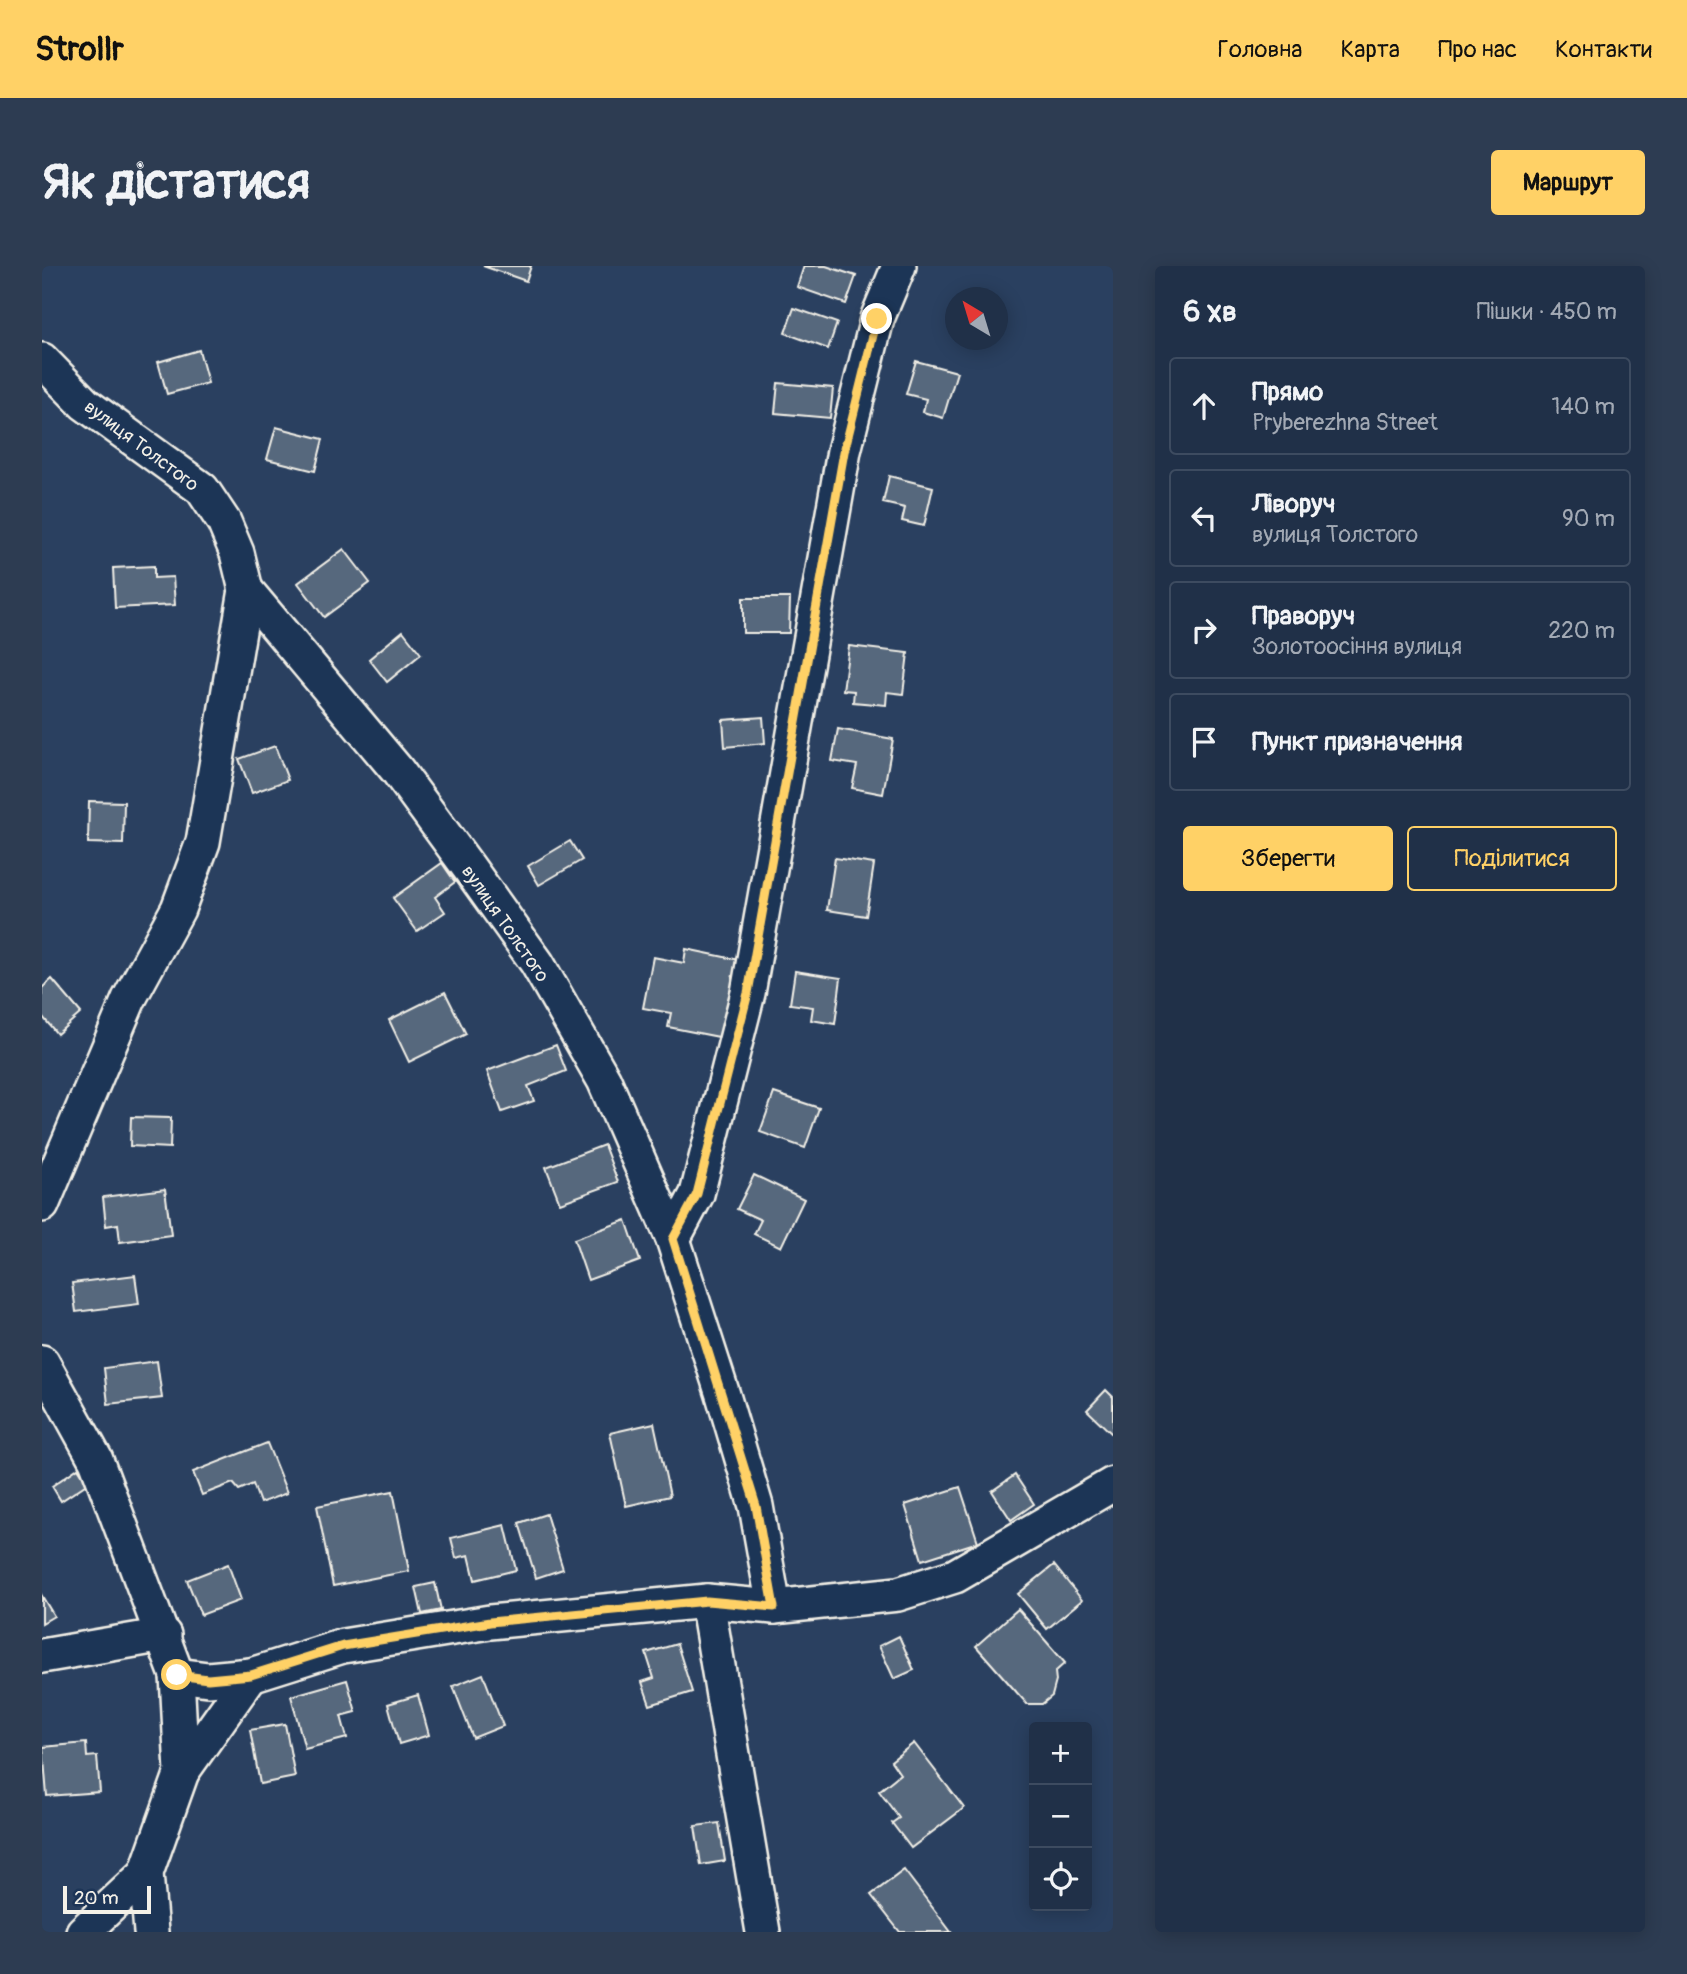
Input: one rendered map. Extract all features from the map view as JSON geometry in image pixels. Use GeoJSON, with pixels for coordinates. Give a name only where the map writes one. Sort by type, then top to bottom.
{"type":"FeatureCollection","features":[{"type":"Feature","properties":{"kind":"street"},"geometry":{"type":"LineString","coordinates":[[673,1239],[697,1194],[748,993],[844,452],[877,319],[899,266]]}},
{"type":"Feature","properties":{"kind":"street","name":"вулиця Толстого"},"geometry":{"type":"LineString","coordinates":[[42,360],[85,404],[202,489],[224,522],[237,552],[246,590],[397,770],[537,963],[604,1080],[673,1239],[756,1506],[774,1607]]}},
{"type":"Feature","properties":{"kind":"street"},"geometry":{"type":"LineString","coordinates":[[42,1205],[129,999],[178,909],[204,842],[246,590]]}},
{"type":"Feature","properties":{"kind":"street"},"geometry":{"type":"LineString","coordinates":[[42,1362],[96,1461],[164,1635],[177,1675],[182,1772]]}},
{"type":"Feature","properties":{"kind":"street"},"geometry":{"type":"LineString","coordinates":[[177,1675],[208,1679],[251,1675],[343,1646],[490,1622],[707,1601],[774,1607],[898,1594],[955,1576],[1113,1484]]}},
{"type":"Feature","properties":{"kind":"street"},"geometry":{"type":"LineString","coordinates":[[707,1601],[764,1932]]}},
{"type":"Feature","properties":{"kind":"street"},"geometry":{"type":"LineString","coordinates":[[42,1656],[164,1635]]}},
{"type":"Feature","properties":{"kind":"street"},"geometry":{"type":"LineString","coordinates":[[151,1932],[146,1873],[182,1772],[251,1675]]}},
{"type":"Feature","properties":{"kind":"street"},"geometry":{"type":"LineString","coordinates":[[83,1932],[146,1873]]}},
{"type":"Feature","properties":{"kind":"building"},"geometry":{"type":"Polygon","coordinates":[[[483,266],[531,266],[526,281],[483,266]]]}},
{"type":"Feature","properties":{"kind":"building"},"geometry":{"type":"Polygon","coordinates":[[[804,266],[826,266],[856,276],[846,304],[797,287],[804,266]]]}},
{"type":"Feature","properties":{"kind":"building"},"geometry":{"type":"Polygon","coordinates":[[[794,308],[837,323],[828,349],[785,333],[794,308]]]}},
{"type":"Feature","properties":{"kind":"building"},"geometry":{"type":"Polygon","coordinates":[[[199,350],[208,383],[167,394],[158,362],[199,350]]]}},
{"type":"Feature","properties":{"kind":"building"},"geometry":{"type":"Polygon","coordinates":[[[916,361],[957,372],[943,418],[923,412],[926,399],[906,394],[916,361]]]}},
{"type":"Feature","properties":{"kind":"building"},"geometry":{"type":"Polygon","coordinates":[[[778,383],[833,388],[830,418],[775,413],[778,383]]]}},
{"type":"Feature","properties":{"kind":"building"},"geometry":{"type":"Polygon","coordinates":[[[276,427],[323,439],[315,471],[267,459],[276,427]]]}},
{"type":"Feature","properties":{"kind":"building"},"geometry":{"type":"Polygon","coordinates":[[[889,476],[933,487],[924,526],[902,521],[905,508],[883,503],[889,476]]]}},
{"type":"Feature","properties":{"kind":"building"},"geometry":{"type":"Polygon","coordinates":[[[344,549],[370,583],[324,617],[298,583],[344,549]]]}},
{"type":"Feature","properties":{"kind":"building"},"geometry":{"type":"Polygon","coordinates":[[[154,566],[154,578],[173,577],[175,605],[115,608],[113,568],[154,566]]]}},
{"type":"Feature","properties":{"kind":"building"},"geometry":{"type":"Polygon","coordinates":[[[743,598],[790,598],[789,633],[743,633],[743,598]]]}},
{"type":"Feature","properties":{"kind":"building"},"geometry":{"type":"Polygon","coordinates":[[[403,631],[421,654],[387,682],[369,659],[403,631]]]}},
{"type":"Feature","properties":{"kind":"building"},"geometry":{"type":"Polygon","coordinates":[[[849,646],[908,653],[903,694],[887,692],[886,705],[853,702],[854,691],[843,690],[849,646]]]}},
{"type":"Feature","properties":{"kind":"building"},"geometry":{"type":"Polygon","coordinates":[[[763,717],[765,743],[725,747],[723,720],[763,717]]]}},
{"type":"Feature","properties":{"kind":"building"},"geometry":{"type":"Polygon","coordinates":[[[838,729],[893,739],[883,794],[852,788],[857,765],[832,761],[838,729]]]}},
{"type":"Feature","properties":{"kind":"building"},"geometry":{"type":"Polygon","coordinates":[[[275,746],[288,780],[252,793],[239,759],[275,746]]]}},
{"type":"Feature","properties":{"kind":"building"},"geometry":{"type":"Polygon","coordinates":[[[89,801],[124,802],[123,844],[88,843],[89,801]]]}},
{"type":"Feature","properties":{"kind":"building"},"geometry":{"type":"Polygon","coordinates":[[[570,841],[582,860],[539,885],[528,866],[570,841]]]}},
{"type":"Feature","properties":{"kind":"building"},"geometry":{"type":"Polygon","coordinates":[[[835,858],[874,864],[866,916],[827,910],[835,858]]]}},
{"type":"Feature","properties":{"kind":"building"},"geometry":{"type":"Polygon","coordinates":[[[442,863],[455,882],[435,897],[445,912],[417,931],[393,898],[442,863]]]}},
{"type":"Feature","properties":{"kind":"building"},"geometry":{"type":"Polygon","coordinates":[[[686,949],[739,960],[724,1038],[668,1027],[671,1013],[643,1008],[653,957],[684,963],[686,949]]]}},
{"type":"Feature","properties":{"kind":"building"},"geometry":{"type":"Polygon","coordinates":[[[795,971],[841,978],[835,1024],[811,1020],[813,1007],[790,1004],[795,971]]]}},
{"type":"Feature","properties":{"kind":"building"},"geometry":{"type":"Polygon","coordinates":[[[52,979],[81,1013],[57,1034],[42,1016],[42,988],[52,979]]]}},
{"type":"Feature","properties":{"kind":"building"},"geometry":{"type":"Polygon","coordinates":[[[445,992],[466,1034],[409,1062],[389,1020],[445,992]]]}},
{"type":"Feature","properties":{"kind":"building"},"geometry":{"type":"Polygon","coordinates":[[[556,1045],[566,1071],[528,1086],[534,1101],[502,1112],[487,1071],[556,1045]]]}},
{"type":"Feature","properties":{"kind":"building"},"geometry":{"type":"Polygon","coordinates":[[[774,1093],[819,1108],[805,1148],[760,1132],[774,1093]]]}},
{"type":"Feature","properties":{"kind":"building"},"geometry":{"type":"Polygon","coordinates":[[[131,1117],[171,1118],[170,1148],[130,1146],[131,1117]]]}},
{"type":"Feature","properties":{"kind":"building"},"geometry":{"type":"Polygon","coordinates":[[[604,1145],[618,1182],[560,1203],[546,1167],[604,1145]]]}},
{"type":"Feature","properties":{"kind":"building"},"geometry":{"type":"Polygon","coordinates":[[[754,1175],[804,1199],[781,1247],[754,1234],[761,1220],[737,1209],[754,1175]]]}},
{"type":"Feature","properties":{"kind":"building"},"geometry":{"type":"Polygon","coordinates":[[[165,1189],[171,1235],[120,1242],[118,1224],[106,1226],[103,1197],[165,1189]]]}},
{"type":"Feature","properties":{"kind":"building"},"geometry":{"type":"Polygon","coordinates":[[[626,1220],[640,1261],[588,1280],[574,1239],[626,1220]]]}},
{"type":"Feature","properties":{"kind":"building"},"geometry":{"type":"Polygon","coordinates":[[[135,1275],[139,1304],[76,1312],[72,1283],[135,1275]]]}},
{"type":"Feature","properties":{"kind":"building"},"geometry":{"type":"Polygon","coordinates":[[[157,1361],[162,1398],[108,1404],[104,1368],[157,1361]]]}},
{"type":"Feature","properties":{"kind":"building"},"geometry":{"type":"Polygon","coordinates":[[[1106,1390],[1113,1397],[1113,1435],[1087,1410],[1106,1390]]]}},
{"type":"Feature","properties":{"kind":"building"},"geometry":{"type":"Polygon","coordinates":[[[654,1423],[670,1496],[626,1506],[610,1433],[654,1423]]]}},
{"type":"Feature","properties":{"kind":"building"},"geometry":{"type":"Polygon","coordinates":[[[267,1443],[287,1493],[260,1503],[253,1484],[239,1490],[233,1483],[202,1495],[193,1472],[267,1443]]]}},
{"type":"Feature","properties":{"kind":"building"},"geometry":{"type":"Polygon","coordinates":[[[78,1468],[88,1483],[61,1501],[52,1486],[78,1468]]]}},
{"type":"Feature","properties":{"kind":"building"},"geometry":{"type":"Polygon","coordinates":[[[1015,1475],[1034,1504],[1011,1520],[992,1491],[1015,1475]]]}},
{"type":"Feature","properties":{"kind":"building"},"geometry":{"type":"Polygon","coordinates":[[[960,1487],[978,1542],[922,1560],[905,1505],[960,1487]]]}},
{"type":"Feature","properties":{"kind":"building"},"geometry":{"type":"Polygon","coordinates":[[[393,1491],[409,1571],[333,1586],[317,1506],[393,1491]]]}},
{"type":"Feature","properties":{"kind":"building"},"geometry":{"type":"Polygon","coordinates":[[[546,1514],[563,1569],[536,1578],[519,1523],[546,1514]]]}},
{"type":"Feature","properties":{"kind":"building"},"geometry":{"type":"Polygon","coordinates":[[[505,1525],[516,1570],[475,1580],[469,1555],[456,1558],[451,1538],[505,1525]]]}},
{"type":"Feature","properties":{"kind":"building"},"geometry":{"type":"Polygon","coordinates":[[[228,1564],[241,1600],[201,1615],[187,1580],[228,1564]]]}},
{"type":"Feature","properties":{"kind":"building"},"geometry":{"type":"Polygon","coordinates":[[[1054,1565],[1082,1600],[1047,1629],[1018,1594],[1054,1565]]]}},
{"type":"Feature","properties":{"kind":"building"},"geometry":{"type":"Polygon","coordinates":[[[435,1583],[441,1610],[422,1614],[416,1587],[435,1583]]]}},
{"type":"Feature","properties":{"kind":"building"},"geometry":{"type":"Polygon","coordinates":[[[42,1596],[54,1616],[42,1623],[42,1596]]]}},
{"type":"Feature","properties":{"kind":"building"},"geometry":{"type":"Polygon","coordinates":[[[1018,1609],[1065,1663],[1055,1672],[1056,1681],[1052,1696],[1042,1704],[1027,1704],[976,1646],[1018,1609]]]}},
{"type":"Feature","properties":{"kind":"building"},"geometry":{"type":"Polygon","coordinates":[[[899,1636],[914,1670],[894,1679],[879,1646],[899,1636]]]}},
{"type":"Feature","properties":{"kind":"building"},"geometry":{"type":"Polygon","coordinates":[[[677,1644],[692,1692],[650,1705],[642,1682],[654,1678],[646,1653],[677,1644]]]}},
{"type":"Feature","properties":{"kind":"building"},"geometry":{"type":"Polygon","coordinates":[[[483,1674],[503,1726],[473,1738],[453,1686],[483,1674]]]}},
{"type":"Feature","properties":{"kind":"building"},"geometry":{"type":"Polygon","coordinates":[[[347,1680],[356,1712],[341,1716],[347,1738],[305,1749],[291,1696],[347,1680]]]}},
{"type":"Feature","properties":{"kind":"building"},"geometry":{"type":"Polygon","coordinates":[[[418,1695],[429,1735],[399,1744],[388,1704],[418,1695]]]}},
{"type":"Feature","properties":{"kind":"building"},"geometry":{"type":"Polygon","coordinates":[[[285,1724],[295,1777],[260,1784],[250,1730],[285,1724]]]}},
{"type":"Feature","properties":{"kind":"building"},"geometry":{"type":"Polygon","coordinates":[[[86,1743],[87,1757],[97,1756],[100,1792],[47,1796],[43,1747],[86,1743]]]}},
{"type":"Feature","properties":{"kind":"building"},"geometry":{"type":"Polygon","coordinates":[[[914,1743],[964,1808],[911,1848],[892,1823],[899,1818],[879,1791],[900,1774],[891,1761],[914,1743]]]}},
{"type":"Feature","properties":{"kind":"building"},"geometry":{"type":"Polygon","coordinates":[[[719,1823],[725,1861],[701,1865],[695,1826],[719,1823]]]}},
{"type":"Feature","properties":{"kind":"building"},"geometry":{"type":"Polygon","coordinates":[[[904,1870],[951,1932],[900,1932],[871,1895],[904,1870]]]}},
{"type":"Feature","properties":{"kind":"route"},"geometry":{"type":"LineString","coordinates":[[177,1675],[208,1679],[251,1675],[343,1646],[490,1622],[707,1601],[774,1607],[756,1506],[673,1239],[697,1194],[748,993],[844,452],[877,319]]}}]}
